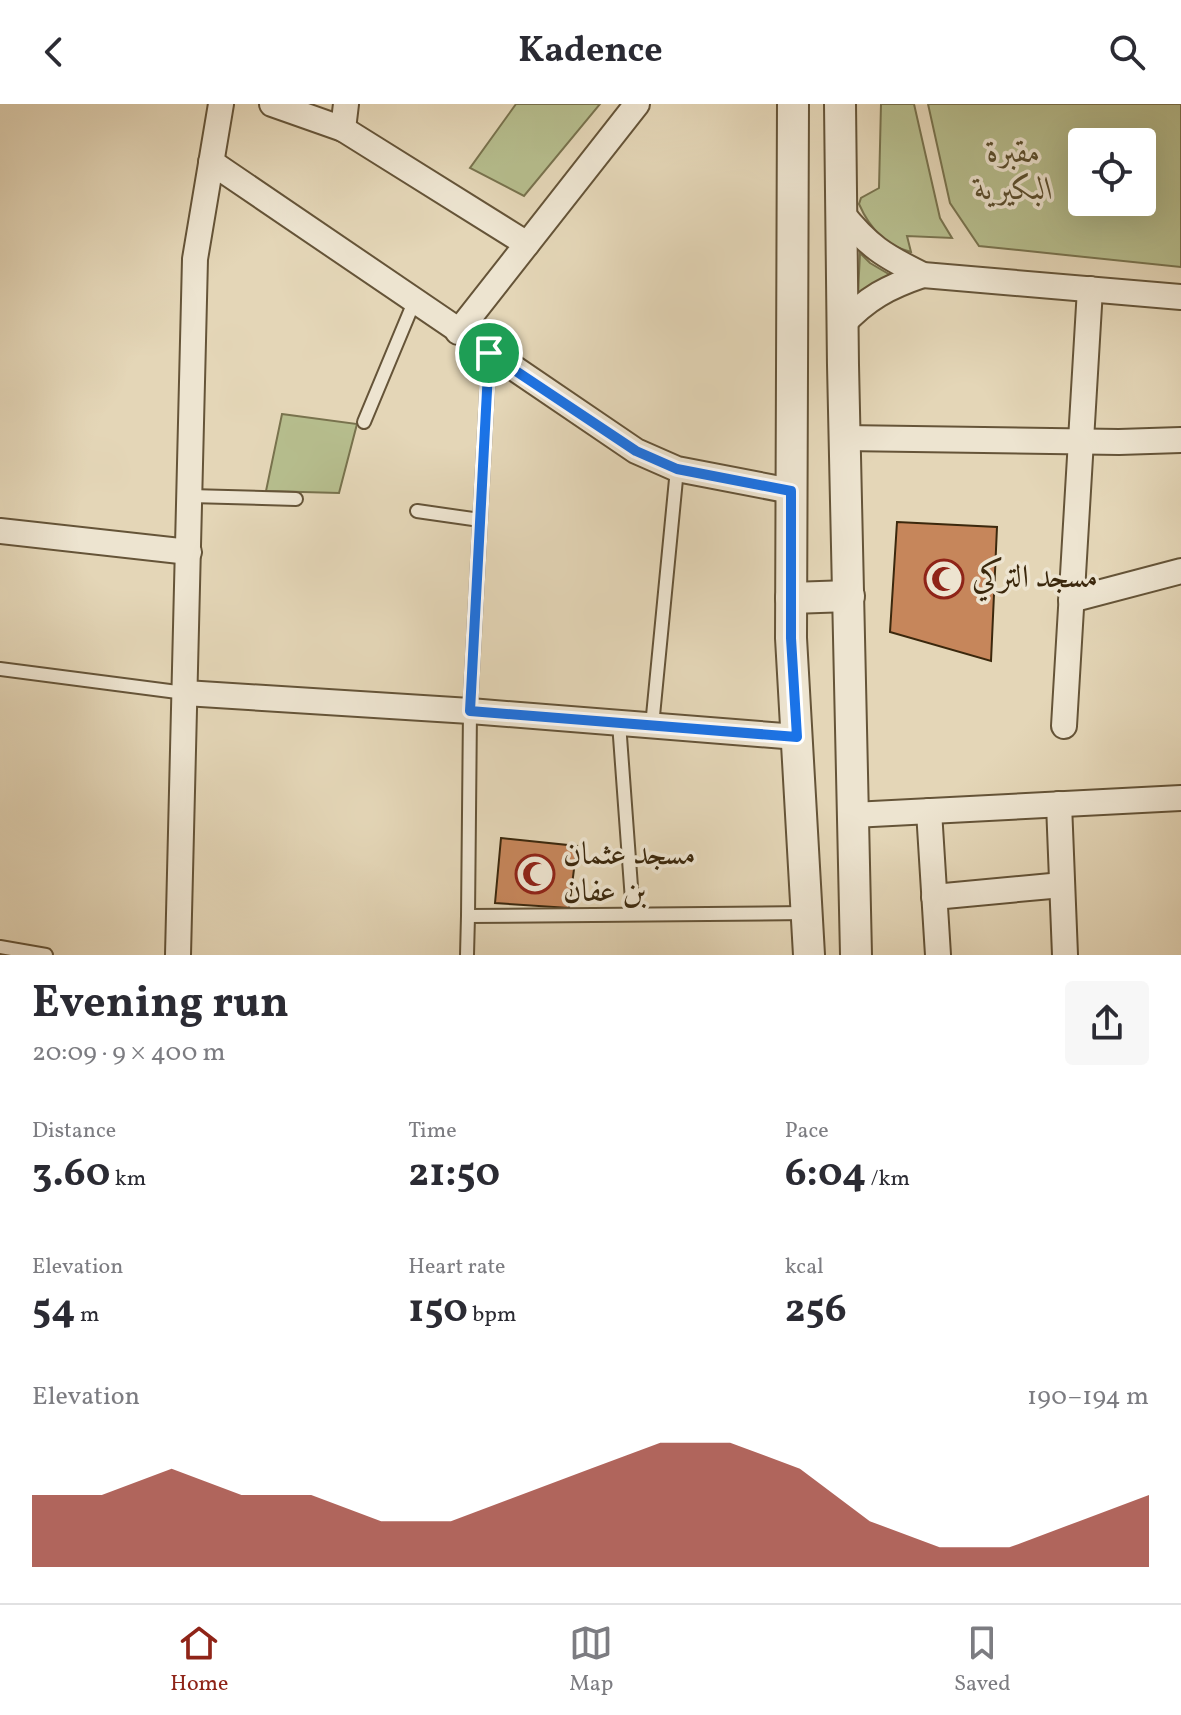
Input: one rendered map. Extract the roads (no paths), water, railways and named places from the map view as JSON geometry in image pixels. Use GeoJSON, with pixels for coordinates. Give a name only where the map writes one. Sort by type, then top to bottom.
{"type":"FeatureCollection","features":[{"type":"Feature","properties":{"kind":"street"},"geometry":{"type":"LineString","coordinates":[[178,955],[195,259],[221,104]]}},
{"type":"Feature","properties":{"kind":"street"},"geometry":{"type":"LineString","coordinates":[[272,104],[343,129],[527,244]]}},
{"type":"Feature","properties":{"kind":"street"},"geometry":{"type":"LineString","coordinates":[[343,129],[346,104]]}},
{"type":"Feature","properties":{"kind":"street"},"geometry":{"type":"LineString","coordinates":[[458,332],[637,104]]}},
{"type":"Feature","properties":{"kind":"street"},"geometry":{"type":"LineString","coordinates":[[793,104],[791,598],[809,955]]}},
{"type":"Feature","properties":{"kind":"street"},"geometry":{"type":"LineString","coordinates":[[840,104],[856,955]]}},
{"type":"Feature","properties":{"kind":"street"},"geometry":{"type":"LineString","coordinates":[[211,162],[636,451],[677,469],[791,491]]}},
{"type":"Feature","properties":{"kind":"street"},"geometry":{"type":"LineString","coordinates":[[841,212],[862,238],[885,257],[923,275],[1181,297]]}},
{"type":"Feature","properties":{"kind":"street"},"geometry":{"type":"LineString","coordinates":[[842,325],[860,305],[923,275]]}},
{"type":"Feature","properties":{"kind":"street"},"geometry":{"type":"LineString","coordinates":[[1064,726],[1090,289]]}},
{"type":"Feature","properties":{"kind":"street"},"geometry":{"type":"LineString","coordinates":[[844,438],[1181,440]]}},
{"type":"Feature","properties":{"kind":"street"},"geometry":{"type":"LineString","coordinates":[[0,531],[189,552]]}},
{"type":"Feature","properties":{"kind":"street"},"geometry":{"type":"LineString","coordinates":[[1071,600],[1181,571]]}},
{"type":"Feature","properties":{"kind":"street"},"geometry":{"type":"LineString","coordinates":[[791,598],[849,596]]}},
{"type":"Feature","properties":{"kind":"street"},"geometry":{"type":"LineString","coordinates":[[185,693],[470,711],[797,737]]}},
{"type":"Feature","properties":{"kind":"street"},"geometry":{"type":"LineString","coordinates":[[853,815],[1181,798]]}},
{"type":"Feature","properties":{"kind":"street"},"geometry":{"type":"LineString","coordinates":[[1059,804],[1065,955]]}},
{"type":"Feature","properties":{"kind":"street"},"geometry":{"type":"LineString","coordinates":[[929,811],[938,955]]}},
{"type":"Feature","properties":{"kind":"street"},"geometry":{"type":"LineString","coordinates":[[934,897],[1062,885]]}},
{"type":"Feature","properties":{"kind":"lane"},"geometry":{"type":"LineString","coordinates":[[364,422],[414,302]]}},
{"type":"Feature","properties":{"kind":"lane"},"geometry":{"type":"LineString","coordinates":[[467,955],[470,711],[489,353]]}},
{"type":"Feature","properties":{"kind":"lane"},"geometry":{"type":"LineString","coordinates":[[652,726],[677,469]]}},
{"type":"Feature","properties":{"kind":"lane"},"geometry":{"type":"LineString","coordinates":[[190,496],[296,499]]}},
{"type":"Feature","properties":{"kind":"lane"},"geometry":{"type":"LineString","coordinates":[[417,511],[480,520]]}},
{"type":"Feature","properties":{"kind":"lane"},"geometry":{"type":"LineString","coordinates":[[0,669],[185,693]]}},
{"type":"Feature","properties":{"kind":"lane"},"geometry":{"type":"LineString","coordinates":[[619,723],[633,914]]}},
{"type":"Feature","properties":{"kind":"lane"},"geometry":{"type":"LineString","coordinates":[[468,916],[807,913]]}},
{"type":"Feature","properties":{"kind":"lane"},"geometry":{"type":"LineString","coordinates":[[0,947],[46,955]]}},
{"type":"Feature","properties":{"kind":"place","name":"مسجد التركي"},"geometry":{"type":"Point","coordinates":[944,579]}},
{"type":"Feature","properties":{"kind":"place","name":"مسجد عثمان بن عفان"},"geometry":{"type":"Point","coordinates":[535,874]}},
{"type":"Feature","properties":{"kind":"park label","name":"مقبرة البكيرية"},"geometry":{"type":"Point","coordinates":[1014,172]}}]}
